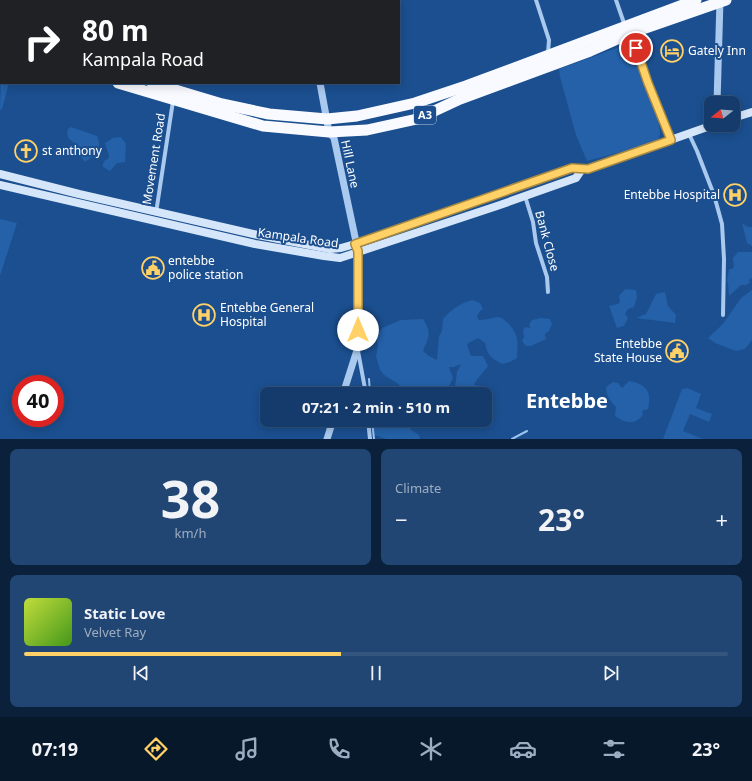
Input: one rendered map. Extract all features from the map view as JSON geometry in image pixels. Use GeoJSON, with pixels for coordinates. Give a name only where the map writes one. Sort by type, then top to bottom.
{"type":"FeatureCollection","features":[{"type":"Feature","properties":{"kind":"highway","name":"A3"},"geometry":{"type":"LineString","coordinates":[[122,84],[263,126],[329,132],[367,130],[417,118],[460,99],[590,51],[628,30],[696,0]]}},
{"type":"Feature","properties":{"kind":"highway","name":"A3"},"geometry":{"type":"LineString","coordinates":[[155,84],[222,104],[269,114],[327,119],[357,116],[415,103],[548,56],[721,1]]}},
{"type":"Feature","properties":{"kind":"main road"},"geometry":{"type":"LineString","coordinates":[[740,116],[752,112]]}},
{"type":"Feature","properties":{"kind":"main road","name":"Kampala Road"},"geometry":{"type":"LineString","coordinates":[[0,185],[255,244],[340,258],[356,248],[572,168],[588,169],[704,128]]}},
{"type":"Feature","properties":{"kind":"main road","name":"Kampala Road"},"geometry":{"type":"LineString","coordinates":[[0,174],[79,194],[258,235],[330,249],[356,248],[525,195],[576,178],[582,169]]}},
{"type":"Feature","properties":{"kind":"main road"},"geometry":{"type":"LineString","coordinates":[[255,244],[258,235]]}},
{"type":"Feature","properties":{"kind":"street"},"geometry":{"type":"LineString","coordinates":[[536,0],[548,40],[548,56]]}},
{"type":"Feature","properties":{"kind":"street"},"geometry":{"type":"LineString","coordinates":[[616,0],[671,140]]}},
{"type":"Feature","properties":{"kind":"street"},"geometry":{"type":"LineString","coordinates":[[717,96],[721,1]]}},
{"type":"Feature","properties":{"kind":"street","name":"Hill Lane"},"geometry":{"type":"LineString","coordinates":[[320,84],[329,132],[334,138],[356,248],[358,346],[345,387]]}},
{"type":"Feature","properties":{"kind":"street","name":"Movement Road"},"geometry":{"type":"LineString","coordinates":[[154,221],[173,102],[175,99]]}},
{"type":"Feature","properties":{"kind":"street"},"geometry":{"type":"LineString","coordinates":[[688,134],[697,151],[714,194],[722,224],[724,259],[723,315]]}},
{"type":"Feature","properties":{"kind":"street","name":"Bank Close"},"geometry":{"type":"LineString","coordinates":[[525,195],[533,222],[536,243],[547,277],[548,292]]}},
{"type":"Feature","properties":{"kind":"street"},"geometry":{"type":"LineString","coordinates":[[358,346],[365,387]]}},
{"type":"Feature","properties":{"kind":"street"},"geometry":{"type":"LineString","coordinates":[[327,439],[331,427]]}},
{"type":"Feature","properties":{"kind":"street"},"geometry":{"type":"LineString","coordinates":[[369,427],[370,439]]}},
{"type":"Feature","properties":{"kind":"shaded area"},"geometry":{"type":"Polygon","coordinates":[[[628,44],[658,120],[660,134],[658,140],[652,144],[587,161],[576,135],[559,69],[628,44]]]}},
{"type":"Feature","properties":{"kind":"shaded area"},"geometry":{"type":"Polygon","coordinates":[[[1,84],[9,84],[2,109],[0,110],[1,84]]]}},
{"type":"Feature","properties":{"kind":"shaded area"},"geometry":{"type":"Polygon","coordinates":[[[71,127],[97,136],[99,141],[95,154],[85,162],[80,156],[79,146],[67,135],[68,129],[71,127]]]}},
{"type":"Feature","properties":{"kind":"shaded area"},"geometry":{"type":"Polygon","coordinates":[[[121,137],[126,144],[125,162],[117,163],[110,171],[103,167],[105,160],[108,159],[109,156],[105,143],[113,138],[121,137]]]}},
{"type":"Feature","properties":{"kind":"shaded area"},"geometry":{"type":"Polygon","coordinates":[[[0,219],[17,223],[0,276],[0,219]]]}},
{"type":"Feature","properties":{"kind":"shaded area"},"geometry":{"type":"Polygon","coordinates":[[[742,223],[748,227],[752,227],[752,246],[747,243],[742,223]]]}},
{"type":"Feature","properties":{"kind":"shaded area"},"geometry":{"type":"Polygon","coordinates":[[[738,252],[752,252],[752,278],[749,280],[750,283],[741,285],[729,296],[727,280],[729,269],[734,267],[733,258],[738,252]]]}},
{"type":"Feature","properties":{"kind":"shaded area"},"geometry":{"type":"Polygon","coordinates":[[[625,289],[636,290],[637,297],[634,307],[628,309],[625,314],[628,318],[624,326],[617,328],[609,306],[618,304],[620,301],[619,296],[625,289]]]}},
{"type":"Feature","properties":{"kind":"shaded area"},"geometry":{"type":"Polygon","coordinates":[[[752,290],[752,340],[745,349],[736,351],[715,343],[708,338],[723,324],[741,298],[752,290]]]}},
{"type":"Feature","properties":{"kind":"shaded area"},"geometry":{"type":"Polygon","coordinates":[[[665,292],[668,306],[676,315],[675,323],[636,318],[646,314],[656,294],[665,292]]]}},
{"type":"Feature","properties":{"kind":"shaded area"},"geometry":{"type":"Polygon","coordinates":[[[473,300],[480,303],[483,309],[479,312],[477,317],[479,320],[497,317],[502,318],[512,327],[516,335],[517,358],[502,364],[490,356],[485,343],[478,338],[467,344],[471,356],[483,356],[488,366],[474,385],[487,387],[455,387],[457,372],[461,364],[454,367],[449,367],[453,378],[448,387],[401,387],[384,375],[380,370],[376,356],[378,345],[376,337],[382,328],[401,320],[423,319],[428,328],[429,335],[423,351],[437,360],[439,336],[442,331],[443,319],[456,307],[473,300]]]}},
{"type":"Feature","properties":{"kind":"shaded area"},"geometry":{"type":"Polygon","coordinates":[[[541,318],[550,319],[552,324],[549,331],[545,334],[546,339],[531,346],[526,346],[522,341],[524,337],[523,330],[525,327],[530,328],[529,324],[532,320],[541,318]]]}},
{"type":"Feature","properties":{"kind":"shaded area"},"geometry":{"type":"Polygon","coordinates":[[[629,381],[640,384],[644,387],[647,390],[649,398],[648,409],[642,411],[643,415],[633,422],[626,422],[615,416],[616,407],[609,398],[606,387],[613,382],[618,383],[622,388],[629,381]]]}},
{"type":"Feature","properties":{"kind":"shaded area"},"geometry":{"type":"Polygon","coordinates":[[[687,388],[701,394],[696,408],[712,414],[709,422],[690,414],[683,431],[703,439],[663,439],[682,389],[687,388]]]}},
{"type":"Feature","properties":{"kind":"shaded area"},"geometry":{"type":"Polygon","coordinates":[[[371,427],[410,427],[410,429],[419,435],[420,439],[386,439],[372,434],[371,427]]]}},
{"type":"Feature","properties":{"kind":"waterway"},"geometry":{"type":"LineString","coordinates":[[369,379],[370,387]]}},
{"type":"Feature","properties":{"kind":"waterway"},"geometry":{"type":"LineString","coordinates":[[373,427],[374,439]]}},
{"type":"Feature","properties":{"kind":"waterway"},"geometry":{"type":"LineString","coordinates":[[512,439],[527,431]]}},
{"type":"Feature","properties":{"kind":"place","name":"Gately Inn"},"geometry":{"type":"Point","coordinates":[672,51]}},
{"type":"Feature","properties":{"kind":"place","name":"st anthony"},"geometry":{"type":"Point","coordinates":[26,151]}},
{"type":"Feature","properties":{"kind":"place","name":"Entebbe Hospital"},"geometry":{"type":"Point","coordinates":[735,195]}},
{"type":"Feature","properties":{"kind":"place","name":"entebbe police station"},"geometry":{"type":"Point","coordinates":[153,268]}},
{"type":"Feature","properties":{"kind":"place","name":"Entebbe General Hospital"},"geometry":{"type":"Point","coordinates":[204,315]}},
{"type":"Feature","properties":{"kind":"place","name":"Entebbe State House"},"geometry":{"type":"Point","coordinates":[677,351]}},
{"type":"Feature","properties":{"kind":"district","name":"Entebbe"},"geometry":{"type":"Point","coordinates":[567,401]}},
{"type":"Feature","properties":{"kind":"route"},"geometry":{"type":"LineString","coordinates":[[358,330],[358,251],[355,244],[572,168],[588,169],[671,140],[648,83],[636,48]]}}]}
